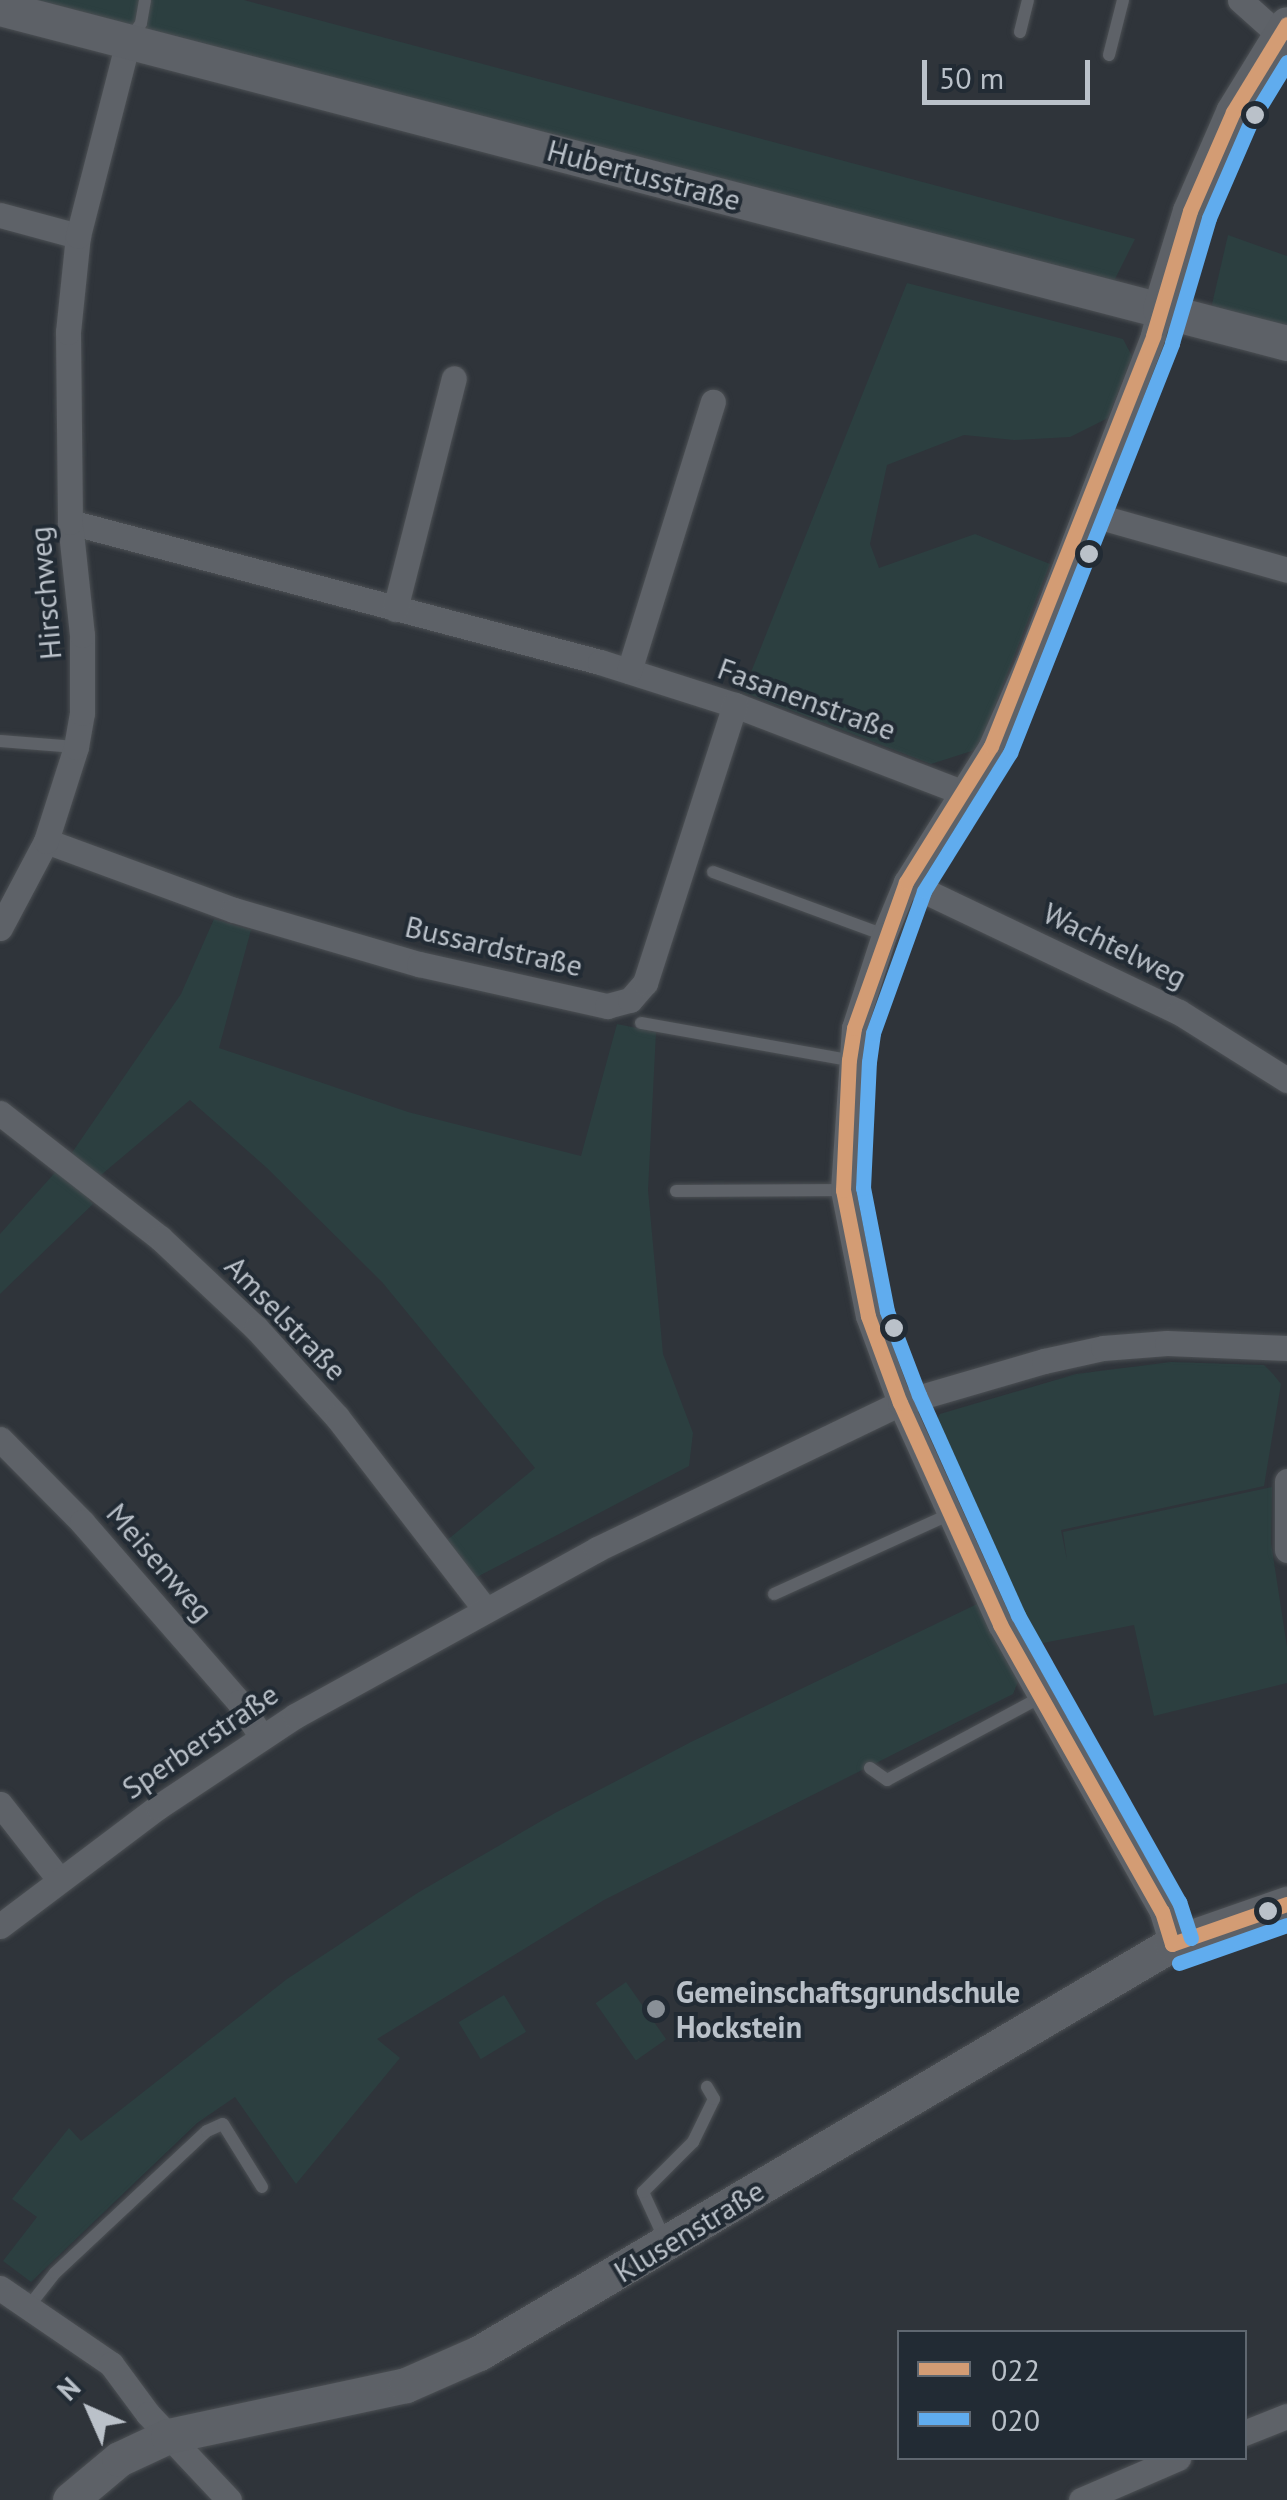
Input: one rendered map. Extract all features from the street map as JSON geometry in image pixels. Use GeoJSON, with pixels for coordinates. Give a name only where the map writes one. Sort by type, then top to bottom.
{"type":"FeatureCollection","features":[{"type":"Feature","properties":{"kind":"street"},"geometry":{"type":"LineString","coordinates":[[1172,1944],[1162,1912],[1000,1624],[900,1403],[868,1316],[843,1190],[854,1028],[884,936],[906,882],[990,746],[1086,513],[1160,309],[1190,212],[1232,112],[1282,29],[1240,0]]}},
{"type":"Feature","properties":{"kind":"street","name":"Hubertusstraße"},"geometry":{"type":"LineString","coordinates":[[0,8],[1287,343]]}},
{"type":"Feature","properties":{"kind":"street","name":"Hirschweg"},"geometry":{"type":"LineString","coordinates":[[0,928],[46,841],[76,748],[84,676],[70,522],[68,332],[78,236],[128,41]]}},
{"type":"Feature","properties":{"kind":"street"},"geometry":{"type":"LineString","coordinates":[[0,215],[78,236]]}},
{"type":"Feature","properties":{"kind":"street"},"geometry":{"type":"LineString","coordinates":[[395,609],[454,378]]}},
{"type":"Feature","properties":{"kind":"street"},"geometry":{"type":"LineString","coordinates":[[629,671],[712,402]]}},
{"type":"Feature","properties":{"kind":"street"},"geometry":{"type":"LineString","coordinates":[[1086,513],[1287,570]]}},
{"type":"Feature","properties":{"kind":"street","name":"Fasanenstraße"},"geometry":{"type":"LineString","coordinates":[[70,522],[629,671],[736,705],[962,792]]}},
{"type":"Feature","properties":{"kind":"street","name":"Bussardstraße"},"geometry":{"type":"LineString","coordinates":[[46,841],[253,915],[419,964],[606,1006],[630,1000],[645,983],[736,705]]}},
{"type":"Feature","properties":{"kind":"street","name":"Wachtelweg"},"geometry":{"type":"LineString","coordinates":[[906,882],[1178,1012],[1287,1080]]}},
{"type":"Feature","properties":{"kind":"street","name":"Amselstraße"},"geometry":{"type":"LineString","coordinates":[[0,1112],[160,1238],[256,1328],[336,1417],[485,1609]]}},
{"type":"Feature","properties":{"kind":"street","name":"Sperberstraße"},"geometry":{"type":"LineString","coordinates":[[0,1926],[58,1878],[261,1736],[485,1609],[900,1403],[1103,1348],[1167,1343],[1287,1348]]}},
{"type":"Feature","properties":{"kind":"street","name":"Meisenweg"},"geometry":{"type":"LineString","coordinates":[[0,1439],[82,1522],[240,1702],[261,1736]]}},
{"type":"Feature","properties":{"kind":"street"},"geometry":{"type":"LineString","coordinates":[[1287,1481],[1287,1550]]}},
{"type":"Feature","properties":{"kind":"street"},"geometry":{"type":"LineString","coordinates":[[0,1804],[58,1878]]}},
{"type":"Feature","properties":{"kind":"street","name":"Klusenstraße"},"geometry":{"type":"LineString","coordinates":[[70,2500],[119,2459],[168,2436],[406,2385],[479,2353],[1172,1944],[1287,1904]]}},
{"type":"Feature","properties":{"kind":"street"},"geometry":{"type":"LineString","coordinates":[[0,2288],[111,2364],[168,2436],[229,2500]]}},
{"type":"Feature","properties":{"kind":"street"},"geometry":{"type":"LineString","coordinates":[[1247,2431],[1287,2416]]}},
{"type":"Feature","properties":{"kind":"street"},"geometry":{"type":"LineString","coordinates":[[1081,2500],[1173,2460]]}},
{"type":"Feature","properties":{"kind":"lane"},"geometry":{"type":"LineString","coordinates":[[128,41],[141,22],[146,0]]}},
{"type":"Feature","properties":{"kind":"lane"},"geometry":{"type":"LineString","coordinates":[[1020,32],[1028,0]]}},
{"type":"Feature","properties":{"kind":"lane"},"geometry":{"type":"LineString","coordinates":[[1109,55],[1122,0]]}},
{"type":"Feature","properties":{"kind":"lane"},"geometry":{"type":"LineString","coordinates":[[0,741],[76,748]]}},
{"type":"Feature","properties":{"kind":"lane"},"geometry":{"type":"LineString","coordinates":[[713,872],[884,936]]}},
{"type":"Feature","properties":{"kind":"lane"},"geometry":{"type":"LineString","coordinates":[[641,1023],[849,1060]]}},
{"type":"Feature","properties":{"kind":"lane"},"geometry":{"type":"LineString","coordinates":[[676,1191],[843,1190]]}},
{"type":"Feature","properties":{"kind":"lane"},"geometry":{"type":"LineString","coordinates":[[774,1594],[950,1514]]}},
{"type":"Feature","properties":{"kind":"lane"},"geometry":{"type":"LineString","coordinates":[[870,1768],[886,1780],[1041,1697]]}},
{"type":"Feature","properties":{"kind":"lane"},"geometry":{"type":"LineString","coordinates":[[666,2244],[643,2192],[693,2142],[714,2099],[707,2087]]}},
{"type":"Feature","properties":{"kind":"lane"},"geometry":{"type":"LineString","coordinates":[[28,2306],[55,2272],[207,2132],[223,2124],[262,2187]]}},
{"type":"Feature","properties":{"kind":"shaded area"},"geometry":{"type":"Polygon","coordinates":[[[17,0],[244,0],[1135,239],[1111,287],[17,0]]]}},
{"type":"Feature","properties":{"kind":"shaded area"},"geometry":{"type":"Polygon","coordinates":[[[1228,235],[1287,256],[1287,333],[1210,313],[1228,235]]]}},
{"type":"Feature","properties":{"kind":"shaded area"},"geometry":{"type":"Polygon","coordinates":[[[907,283],[1123,339],[1132,356],[1108,418],[1070,437],[1014,440],[964,435],[887,465],[870,544],[879,568],[975,534],[1050,564],[978,749],[931,764],[743,692],[907,283]]]}},
{"type":"Feature","properties":{"kind":"shaded area"},"geometry":{"type":"Polygon","coordinates":[[[214,919],[251,930],[219,1048],[408,1112],[581,1156],[617,1024],[656,1032],[648,1190],[663,1354],[693,1433],[689,1466],[475,1578],[446,1541],[535,1468],[382,1282],[267,1168],[190,1100],[82,1191],[93,1204],[0,1294],[0,1234],[69,1157],[181,994],[214,919]]]}},
{"type":"Feature","properties":{"kind":"shaded area"},"geometry":{"type":"Polygon","coordinates":[[[1171,1362],[1264,1365],[1281,1384],[1264,1486],[1061,1530],[1067,1560],[1063,1532],[1272,1487],[1271,1543],[1287,1647],[1287,1683],[1154,1716],[1134,1625],[1033,1645],[1013,1694],[604,1900],[377,2039],[400,2058],[296,2184],[235,2097],[197,2123],[31,2282],[3,2261],[37,2217],[12,2199],[69,2128],[81,2141],[287,1979],[419,1892],[555,1813],[691,1742],[1004,1591],[936,1435],[934,1422],[940,1414],[1076,1374],[1171,1362]]]}},
{"type":"Feature","properties":{"kind":"shaded area"},"geometry":{"type":"Polygon","coordinates":[[[626,1982],[666,2039],[636,2061],[596,2003],[626,1982]]]}},
{"type":"Feature","properties":{"kind":"shaded area"},"geometry":{"type":"Polygon","coordinates":[[[504,1995],[526,2032],[481,2059],[459,2022],[504,1995]]]}},
{"type":"Feature","properties":{"kind":"transit line","name":"022"},"geometry":{"type":"LineString","coordinates":[[1172,1944],[1162,1912],[1000,1624],[900,1403],[868,1316],[843,1190],[849,1060],[854,1028],[906,882],[991,746],[1153,336],[1190,211],[1233,112],[1287,24]]}},
{"type":"Feature","properties":{"kind":"transit line","name":"020"},"geometry":{"type":"LineString","coordinates":[[1191,1938],[1179,1902],[1018,1615],[919,1395],[887,1311],[863,1188],[869,1062],[873,1033],[924,891],[1010,753],[1172,343],[1209,218],[1251,121],[1287,62]]}},
{"type":"Feature","properties":{"kind":"transit line","name":"022"},"geometry":{"type":"LineString","coordinates":[[1172,1944],[1287,1904]]}},
{"type":"Feature","properties":{"kind":"transit line","name":"020"},"geometry":{"type":"LineString","coordinates":[[1179,1963],[1287,1925]]}},
{"type":"Feature","properties":{"kind":"place","name":"Gemeinschaftsgrundschule Hockstein"},"geometry":{"type":"Point","coordinates":[656,2009]}}]}
